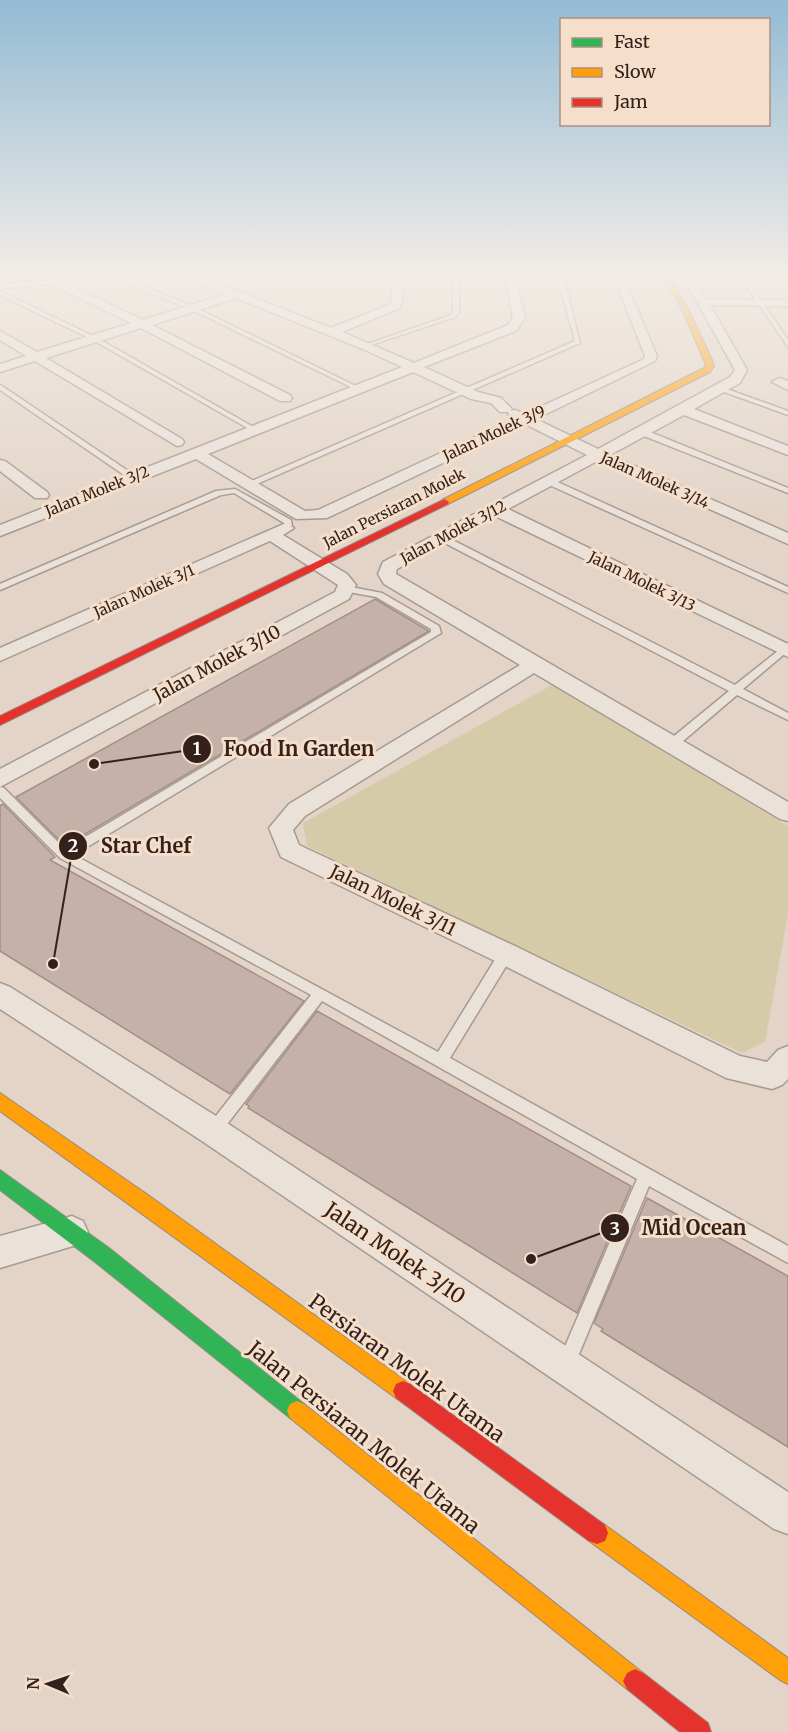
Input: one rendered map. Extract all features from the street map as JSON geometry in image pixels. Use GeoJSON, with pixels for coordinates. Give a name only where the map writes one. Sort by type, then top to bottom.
{"type":"FeatureCollection","features":[{"type":"Feature","properties":{"kind":"main road","name":"Jalan Persiaran Molek"},"geometry":{"type":"LineString","coordinates":[[0,721],[320,565],[702,374],[710,366],[706,356]]}},
{"type":"Feature","properties":{"kind":"main road"},"geometry":{"type":"LineString","coordinates":[[542,433],[568,421]]}},
{"type":"Feature","properties":{"kind":"main road","name":"Jalan Persiaran Molek"},"geometry":{"type":"LineString","coordinates":[[294,554],[316,543]]}},
{"type":"Feature","properties":{"kind":"main road","name":"Persiaran Molek Utama"},"geometry":{"type":"LineString","coordinates":[[0,1101],[142,1201],[788,1672]]}},
{"type":"Feature","properties":{"kind":"main road","name":"Jalan Persiaran Molek Utama"},"geometry":{"type":"LineString","coordinates":[[0,1179],[72,1232],[699,1732]]}},
{"type":"Feature","properties":{"kind":"street"},"geometry":{"type":"LineString","coordinates":[[0,368],[42,356]]}},
{"type":"Feature","properties":{"kind":"street"},"geometry":{"type":"LineString","coordinates":[[204,356],[285,398]]}},
{"type":"Feature","properties":{"kind":"street","name":"Jalan Molek 3/14"},"geometry":{"type":"LineString","coordinates":[[390,356],[470,393],[485,396],[502,404],[542,433],[567,440],[788,539]]}},
{"type":"Feature","properties":{"kind":"street","name":"Jalan Molek 3/2"},"geometry":{"type":"LineString","coordinates":[[0,531],[440,356]]}},
{"type":"Feature","properties":{"kind":"street","name":"Jalan Molek 3/9"},"geometry":{"type":"LineString","coordinates":[[249,484],[302,516],[321,515],[650,361],[651,356]]}},
{"type":"Feature","properties":{"kind":"street","name":"Jalan Molek 3/12"},"geometry":{"type":"LineString","coordinates":[[733,356],[741,370],[735,380],[683,410],[389,566],[387,574],[390,580],[788,813]]}},
{"type":"Feature","properties":{"kind":"street"},"geometry":{"type":"LineString","coordinates":[[38,357],[177,442]]}},
{"type":"Feature","properties":{"kind":"street"},"geometry":{"type":"LineString","coordinates":[[683,410],[788,451]]}},
{"type":"Feature","properties":{"kind":"street"},"geometry":{"type":"LineString","coordinates":[[195,452],[249,484]]}},
{"type":"Feature","properties":{"kind":"street"},"geometry":{"type":"LineString","coordinates":[[0,464],[41,495]]}},
{"type":"Feature","properties":{"kind":"street","name":"Jalan Molek 3/13"},"geometry":{"type":"LineString","coordinates":[[496,510],[786,649]]}},
{"type":"Feature","properties":{"kind":"street","name":"Jalan Molek 3/1"},"geometry":{"type":"LineString","coordinates":[[0,655],[288,526]]}},
{"type":"Feature","properties":{"kind":"street"},"geometry":{"type":"LineString","coordinates":[[271,535],[294,554],[320,565],[341,578],[347,585],[346,589]]}},
{"type":"Feature","properties":{"kind":"street","name":"Jalan Molek 3/10"},"geometry":{"type":"LineString","coordinates":[[0,779],[343,595],[346,589]]}},
{"type":"Feature","properties":{"kind":"street","name":"Jalan Molek 3/11"},"geometry":{"type":"LineString","coordinates":[[535,664],[297,810],[281,828],[289,851],[506,954],[736,1069],[772,1076],[788,1059]]}},
{"type":"Feature","properties":{"kind":"street","name":"Jalan Molek 3/10"},"geometry":{"type":"LineString","coordinates":[[0,995],[213,1131],[788,1515]]}},
{"type":"Feature","properties":{"kind":"street"},"geometry":{"type":"LineString","coordinates":[[0,1252],[72,1232]]}},
{"type":"Feature","properties":{"kind":"lane"},"geometry":{"type":"LineString","coordinates":[[125,356],[253,429]]}},
{"type":"Feature","properties":{"kind":"lane"},"geometry":{"type":"LineString","coordinates":[[291,356],[359,389]]}},
{"type":"Feature","properties":{"kind":"lane"},"geometry":{"type":"LineString","coordinates":[[249,484],[470,393],[549,356]]}},
{"type":"Feature","properties":{"kind":"lane"},"geometry":{"type":"LineString","coordinates":[[0,387],[133,477]]}},
{"type":"Feature","properties":{"kind":"lane"},"geometry":{"type":"LineString","coordinates":[[722,388],[788,413]]}},
{"type":"Feature","properties":{"kind":"lane"},"geometry":{"type":"LineString","coordinates":[[642,432],[788,491]]}},
{"type":"Feature","properties":{"kind":"lane"},"geometry":{"type":"LineString","coordinates":[[548,481],[788,590]]}},
{"type":"Feature","properties":{"kind":"lane"},"geometry":{"type":"LineString","coordinates":[[0,587],[219,493],[235,492],[288,522],[288,526]]}},
{"type":"Feature","properties":{"kind":"lane"},"geometry":{"type":"LineString","coordinates":[[442,538],[736,688],[788,717]]}},
{"type":"Feature","properties":{"kind":"lane"},"geometry":{"type":"LineString","coordinates":[[64,855],[436,633],[436,628],[379,595],[346,589]]}},
{"type":"Feature","properties":{"kind":"lane"},"geometry":{"type":"LineString","coordinates":[[672,744],[736,688],[786,649]]}},
{"type":"Feature","properties":{"kind":"lane"},"geometry":{"type":"LineString","coordinates":[[0,791],[64,855],[320,993],[788,1255]]}},
{"type":"Feature","properties":{"kind":"lane"},"geometry":{"type":"LineString","coordinates":[[440,1061],[506,954]]}},
{"type":"Feature","properties":{"kind":"lane"},"geometry":{"type":"LineString","coordinates":[[213,1131],[320,993]]}},
{"type":"Feature","properties":{"kind":"lane"},"geometry":{"type":"LineString","coordinates":[[565,1368],[646,1175]]}},
{"type":"Feature","properties":{"kind":"shaded area"},"geometry":{"type":"Polygon","coordinates":[[[552,685],[788,826],[788,914],[765,1042],[742,1053],[307,846],[303,823],[552,685]]]}},
{"type":"Feature","properties":{"kind":"building"},"geometry":{"type":"Polygon","coordinates":[[[375,599],[429,631],[65,846],[16,797],[375,599]]]}},
{"type":"Feature","properties":{"kind":"building"},"geometry":{"type":"Polygon","coordinates":[[[3,804],[55,857],[50,860],[304,1001],[230,1094],[0,951],[0,806],[3,804]]]}},
{"type":"Feature","properties":{"kind":"building"},"geometry":{"type":"Polygon","coordinates":[[[317,1011],[631,1186],[577,1313],[248,1108],[246,1104],[317,1011]]]}},
{"type":"Feature","properties":{"kind":"building"},"geometry":{"type":"Polygon","coordinates":[[[647,1198],[788,1276],[788,1447],[601,1331],[603,1329],[594,1323],[647,1198]]]}},
{"type":"Feature","properties":{"kind":"traffic: fast"},"geometry":{"type":"LineString","coordinates":[[0,1179],[102,1255],[297,1411]]}},
{"type":"Feature","properties":{"kind":"traffic: slow"},"geometry":{"type":"LineString","coordinates":[[445,502],[707,370],[710,366],[706,356]]}},
{"type":"Feature","properties":{"kind":"traffic: slow"},"geometry":{"type":"LineString","coordinates":[[0,1101],[403,1391]]}},
{"type":"Feature","properties":{"kind":"traffic: slow"},"geometry":{"type":"LineString","coordinates":[[297,1411],[635,1681]]}},
{"type":"Feature","properties":{"kind":"traffic: slow"},"geometry":{"type":"LineString","coordinates":[[597,1533],[788,1672]]}},
{"type":"Feature","properties":{"kind":"traffic: jam"},"geometry":{"type":"LineString","coordinates":[[0,721],[445,502]]}},
{"type":"Feature","properties":{"kind":"traffic: jam"},"geometry":{"type":"LineString","coordinates":[[403,1391],[597,1533]]}},
{"type":"Feature","properties":{"kind":"traffic: jam"},"geometry":{"type":"LineString","coordinates":[[635,1681],[699,1732]]}},
{"type":"Feature","properties":{"kind":"place","name":"Food In Garden"},"geometry":{"type":"Point","coordinates":[94,764]}},
{"type":"Feature","properties":{"kind":"place","name":"Star Chef"},"geometry":{"type":"Point","coordinates":[53,964]}},
{"type":"Feature","properties":{"kind":"place","name":"Mid Ocean"},"geometry":{"type":"Point","coordinates":[531,1259]}}]}
